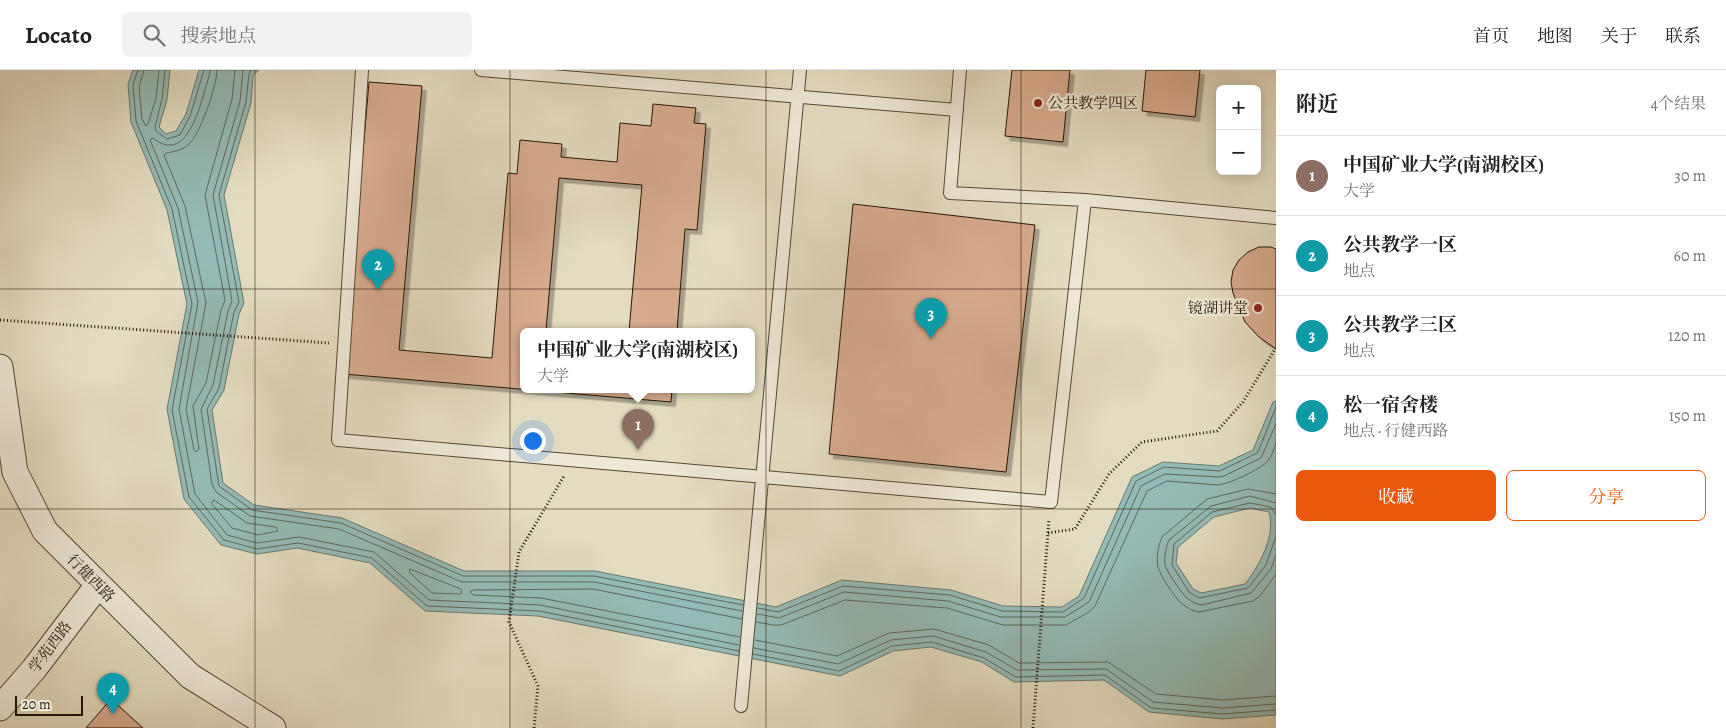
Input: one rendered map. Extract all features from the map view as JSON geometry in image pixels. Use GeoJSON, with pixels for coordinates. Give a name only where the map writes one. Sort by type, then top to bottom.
{"type":"FeatureCollection","features":[{"type":"Feature","properties":{"kind":"street","name":"行健西路"},"geometry":{"type":"LineString","coordinates":[[0,367],[15,472],[45,531],[190,676],[273,728]]}},
{"type":"Feature","properties":{"kind":"street","name":"学苑西路"},"geometry":{"type":"LineString","coordinates":[[0,708],[34,669],[98,585]]}},
{"type":"Feature","properties":{"kind":"lane"},"geometry":{"type":"LineString","coordinates":[[362,70],[338,440],[1051,502],[1085,200]]}},
{"type":"Feature","properties":{"kind":"lane"},"geometry":{"type":"LineString","coordinates":[[481,70],[583,74],[797,97],[956,110]]}},
{"type":"Feature","properties":{"kind":"lane"},"geometry":{"type":"LineString","coordinates":[[742,706],[800,70]]}},
{"type":"Feature","properties":{"kind":"lane"},"geometry":{"type":"LineString","coordinates":[[960,70],[950,193],[1085,200],[1276,218]]}},
{"type":"Feature","properties":{"kind":"path"},"geometry":{"type":"LineString","coordinates":[[0,320],[262,340],[344,344]]}},
{"type":"Feature","properties":{"kind":"path"},"geometry":{"type":"LineString","coordinates":[[1048,533],[1075,529],[1109,474],[1142,442],[1217,431],[1243,402],[1276,348]]}},
{"type":"Feature","properties":{"kind":"path"},"geometry":{"type":"LineString","coordinates":[[534,728],[538,686],[509,622],[518,552],[573,460]]}},
{"type":"Feature","properties":{"kind":"path"},"geometry":{"type":"LineString","coordinates":[[1032,728],[1051,502]]}},
{"type":"Feature","properties":{"kind":"water"},"geometry":{"type":"Polygon","coordinates":[[[133,70],[170,70],[167,100],[159,127],[166,134],[176,131],[186,114],[199,70],[259,70],[253,75],[251,103],[224,195],[244,303],[239,314],[224,390],[212,410],[223,483],[254,505],[342,518],[464,571],[595,571],[776,607],[842,580],[951,590],[1003,606],[1062,607],[1079,596],[1132,477],[1163,462],[1219,466],[1253,450],[1273,402],[1276,401],[1276,715],[1222,719],[1149,712],[1104,680],[1014,682],[982,662],[931,647],[893,651],[840,676],[538,616],[425,611],[370,563],[297,548],[257,554],[221,545],[184,499],[167,409],[187,304],[167,210],[131,122],[128,84],[133,70]],[[1250,508],[1214,517],[1178,547],[1176,563],[1193,589],[1201,593],[1245,584],[1261,559],[1268,540],[1271,521],[1269,512],[1250,508]]]}},
{"type":"Feature","properties":{"kind":"building","name":"公共教学四区"},"geometry":{"type":"Polygon","coordinates":[[[1012,70],[1070,70],[1063,142],[1005,136],[1012,70]]]}},
{"type":"Feature","properties":{"kind":"building","name":"公共教学四区"},"geometry":{"type":"Polygon","coordinates":[[[1146,70],[1200,70],[1195,117],[1142,111],[1146,70]]]}},
{"type":"Feature","properties":{"kind":"building"},"geometry":{"type":"Polygon","coordinates":[[[369,82],[422,86],[399,350],[492,358],[508,173],[517,174],[520,140],[562,144],[561,157],[617,162],[620,123],[651,126],[653,104],[696,108],[694,123],[706,124],[697,230],[685,229],[677,328],[629,328],[642,185],[559,178],[546,328],[520,328],[520,389],[344,374],[369,82]]]}},
{"type":"Feature","properties":{"kind":"building"},"geometry":{"type":"Polygon","coordinates":[[[853,204],[1035,225],[1006,472],[829,454],[853,204]]]}},
{"type":"Feature","properties":{"kind":"building","name":"镜湖讲堂"},"geometry":{"type":"Polygon","coordinates":[[[1259,247],[1276,249],[1276,349],[1259,337],[1245,322],[1233,293],[1231,282],[1233,270],[1239,260],[1248,252],[1259,247]]]}},
{"type":"Feature","properties":{"kind":"building"},"geometry":{"type":"Polygon","coordinates":[[[566,393],[672,393],[671,402],[566,393]]]}},
{"type":"Feature","properties":{"kind":"building"},"geometry":{"type":"Polygon","coordinates":[[[111,699],[143,728],[86,728],[111,699]]]}},
{"type":"Feature","properties":{"kind":"place","name":"公共教学四区"},"geometry":{"type":"Point","coordinates":[1038,103]}},
{"type":"Feature","properties":{"kind":"place","name":"公共教学一区"},"geometry":{"type":"Point","coordinates":[378,290]}},
{"type":"Feature","properties":{"kind":"place","name":"镜湖讲堂"},"geometry":{"type":"Point","coordinates":[1258,308]}},
{"type":"Feature","properties":{"kind":"place","name":"公共教学三区"},"geometry":{"type":"Point","coordinates":[931,339]}},
{"type":"Feature","properties":{"kind":"place","name":"中国矿业大学(南湖校区)"},"geometry":{"type":"Point","coordinates":[638,450]}},
{"type":"Feature","properties":{"kind":"place","name":"松一宿舍楼"},"geometry":{"type":"Point","coordinates":[113,714]}}]}
